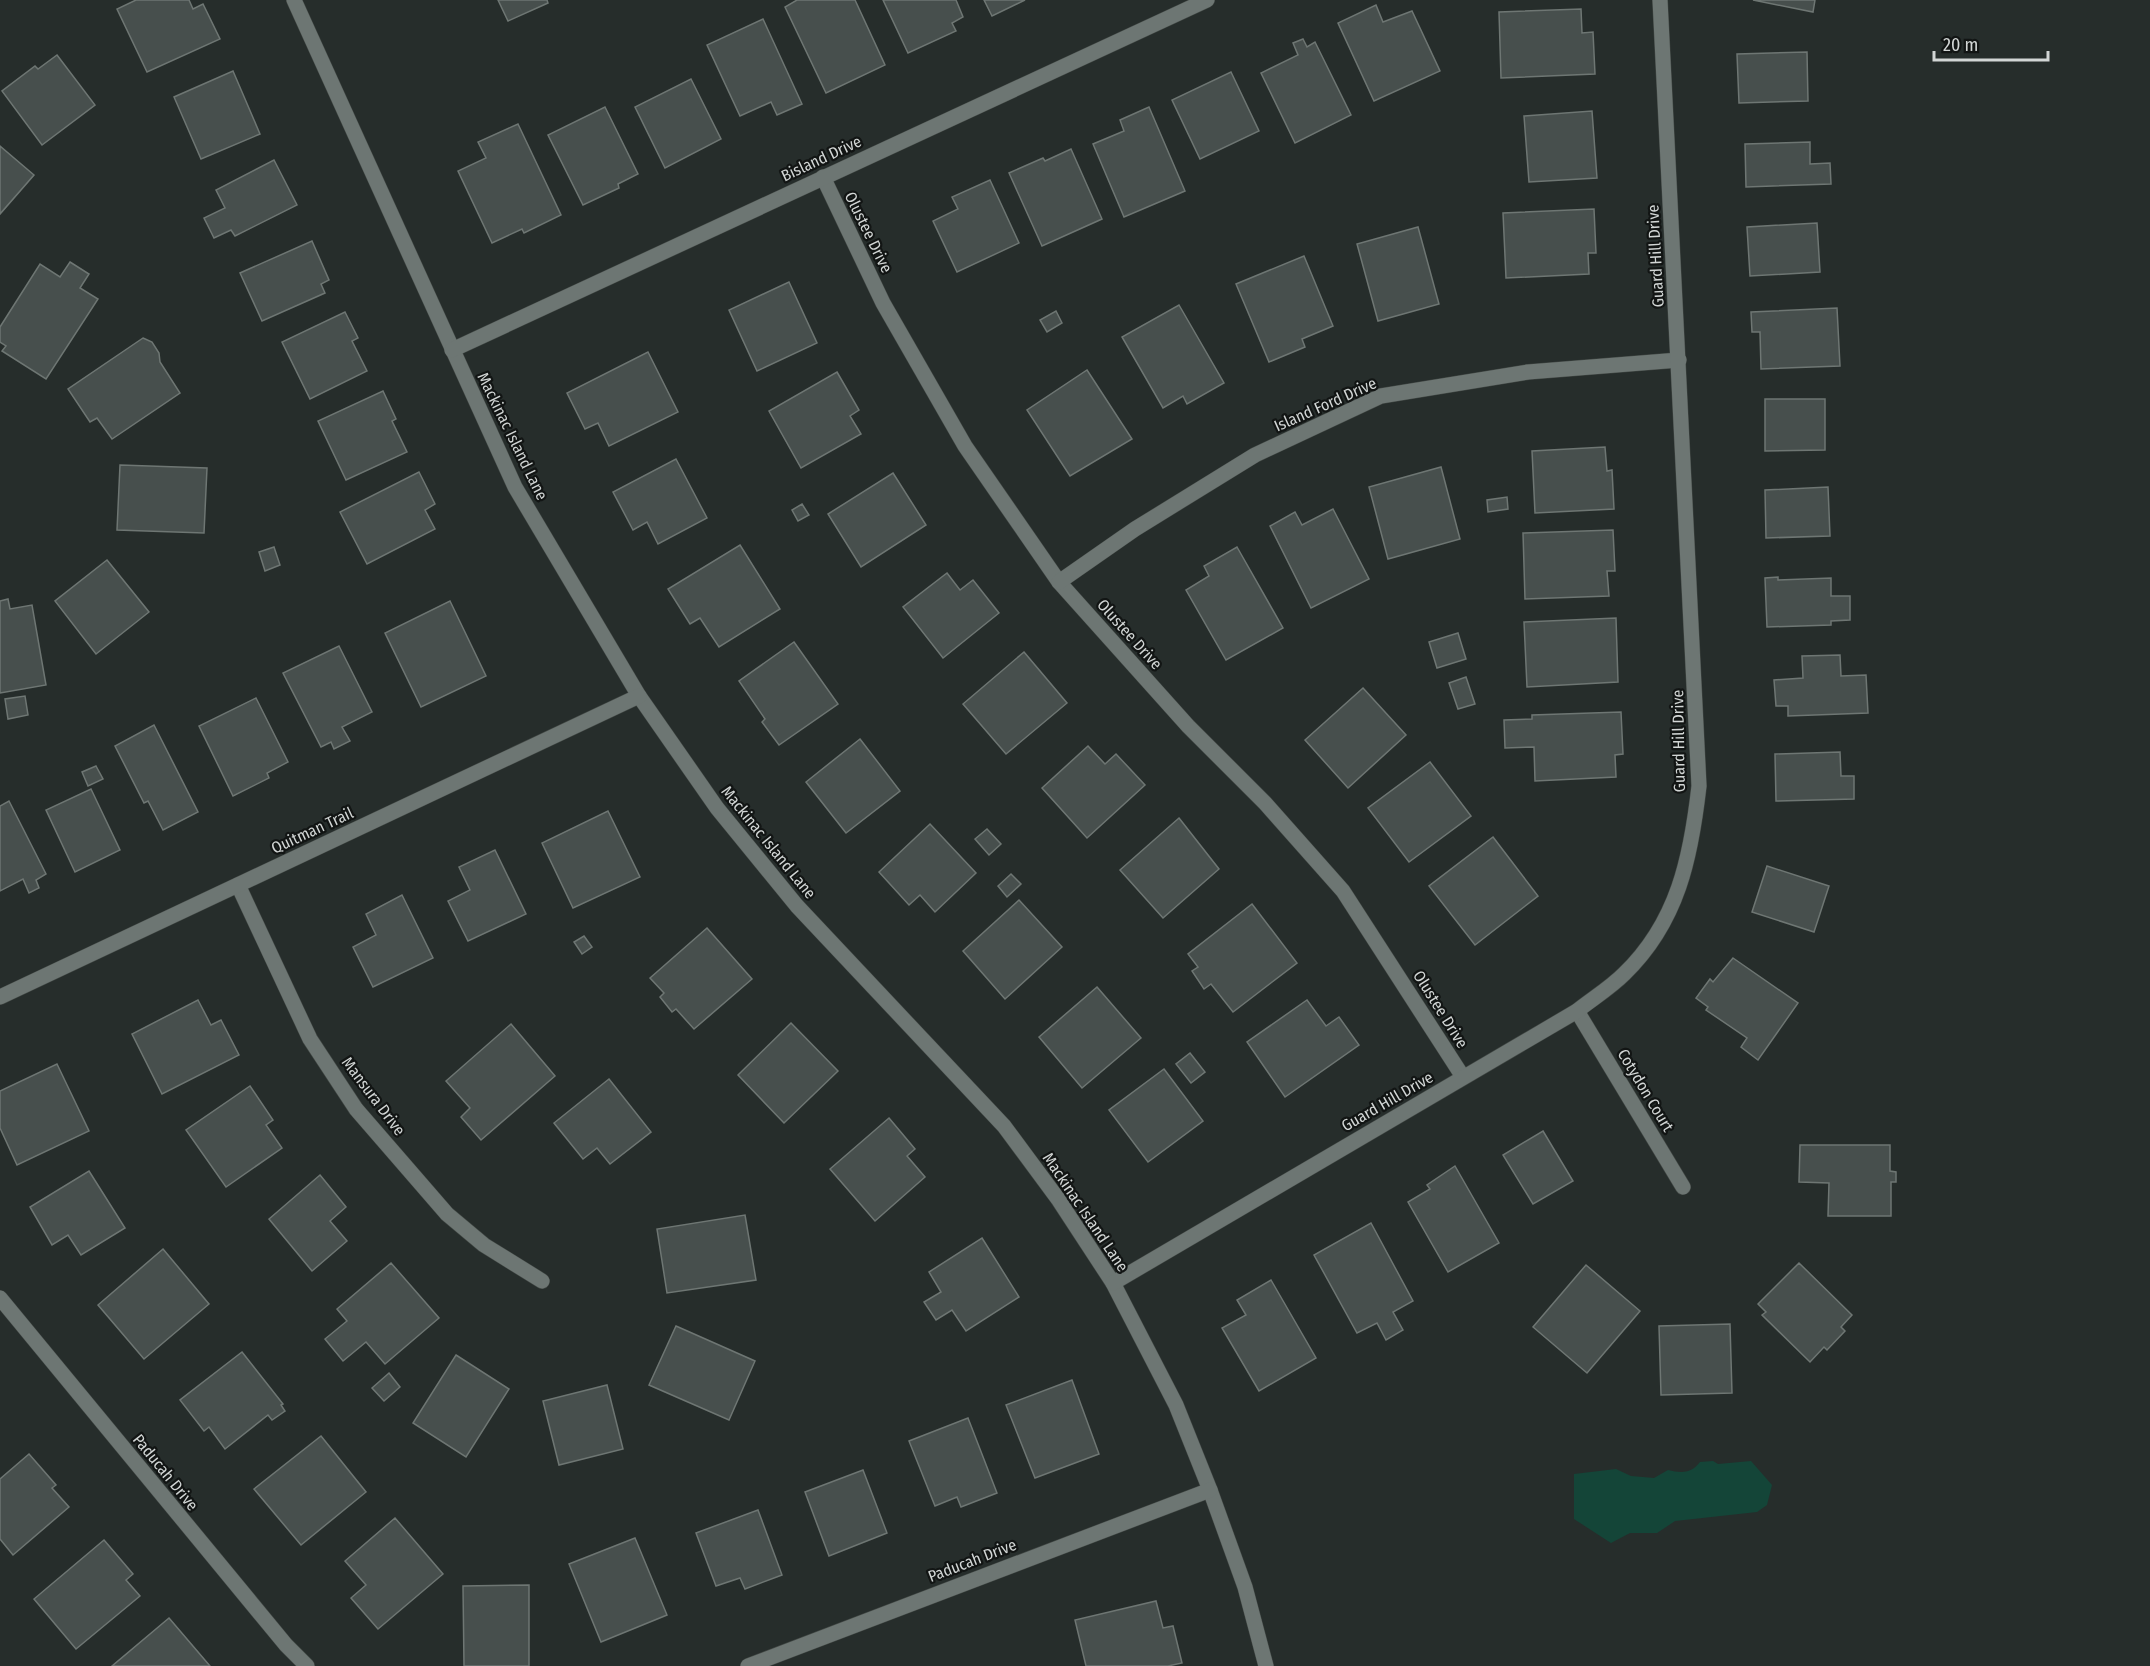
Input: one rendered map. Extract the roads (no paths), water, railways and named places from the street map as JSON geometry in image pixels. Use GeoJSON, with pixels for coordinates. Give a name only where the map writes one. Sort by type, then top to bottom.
{"type":"FeatureCollection","features":[{"type":"Feature","properties":{"kind":"street","name":"Mackinac Island Lane"},"geometry":{"type":"LineString","coordinates":[[294,0],[515,487],[639,696],[717,808],[797,906],[1004,1126],[1058,1199],[1113,1283],[1176,1405],[1210,1490],[1245,1587],[1266,1666]]}},
{"type":"Feature","properties":{"kind":"street","name":"Bisland Drive"},"geometry":{"type":"LineString","coordinates":[[452,350],[1207,0]]}},
{"type":"Feature","properties":{"kind":"street","name":"Guard Hill Drive"},"geometry":{"type":"LineString","coordinates":[[1113,1283],[1577,1011],[1624,974],[1653,939],[1678,892],[1692,846],[1699,786],[1660,0]]}},
{"type":"Feature","properties":{"kind":"street","name":"Olustee Drive"},"geometry":{"type":"LineString","coordinates":[[823,177],[883,303],[964,446],[1059,582],[1188,726],[1265,803],[1343,891],[1463,1077]]}},
{"type":"Feature","properties":{"kind":"street","name":"Island Ford Drive"},"geometry":{"type":"LineString","coordinates":[[1059,582],[1135,529],[1255,455],[1381,396],[1528,372],[1679,360]]}},
{"type":"Feature","properties":{"kind":"street","name":"Quitman Trail"},"geometry":{"type":"LineString","coordinates":[[0,997],[639,696]]}},
{"type":"Feature","properties":{"kind":"street","name":"Mansura Drive"},"geometry":{"type":"LineString","coordinates":[[238,885],[310,1039],[356,1109],[447,1214],[484,1245],[542,1281]]}},
{"type":"Feature","properties":{"kind":"street","name":"Cotydon Court"},"geometry":{"type":"LineString","coordinates":[[1577,1011],[1683,1187]]}},
{"type":"Feature","properties":{"kind":"street","name":"Paducah Drive"},"geometry":{"type":"LineString","coordinates":[[0,1298],[286,1645],[307,1666]]}},
{"type":"Feature","properties":{"kind":"street","name":"Paducah Drive"},"geometry":{"type":"LineString","coordinates":[[748,1666],[1210,1490]]}}]}
